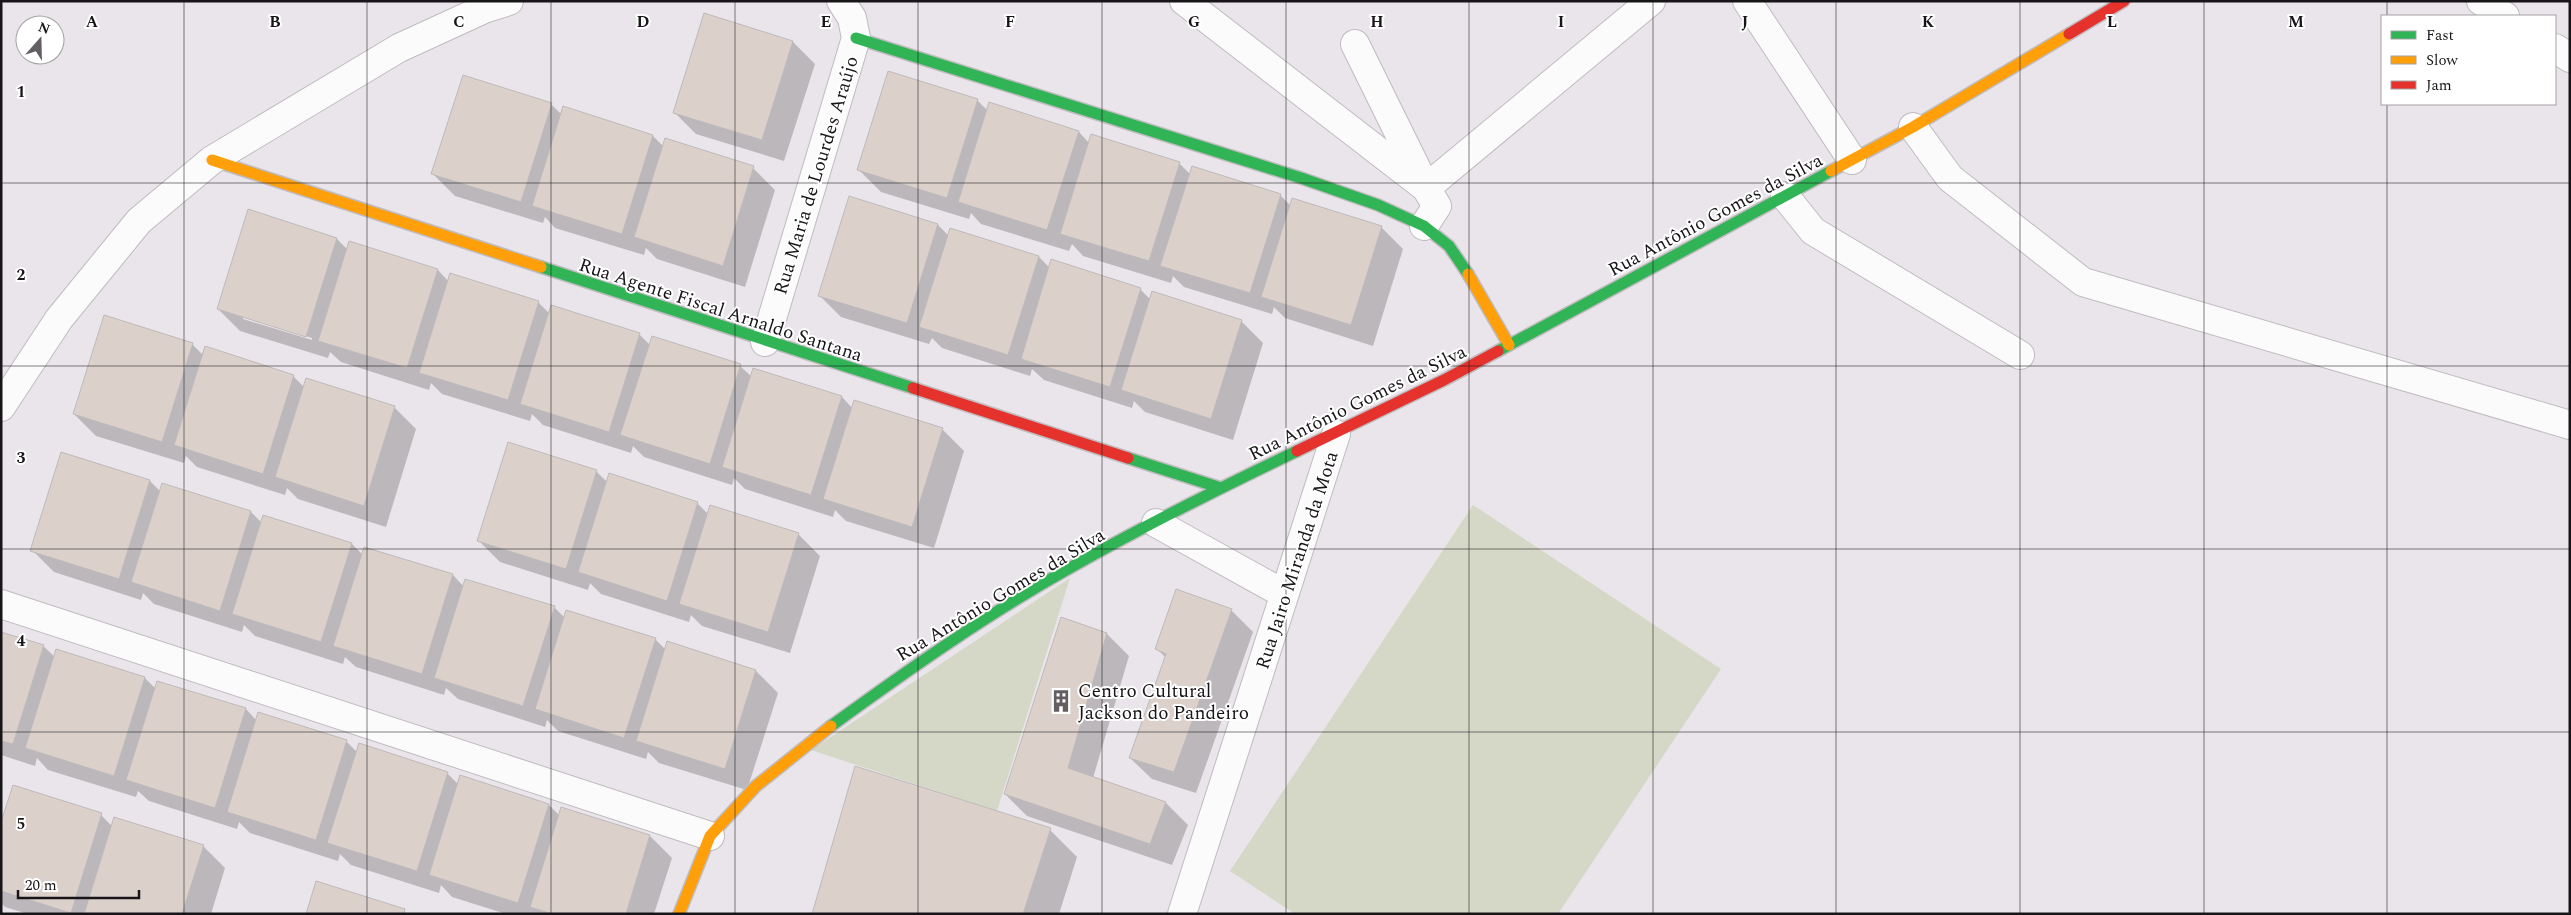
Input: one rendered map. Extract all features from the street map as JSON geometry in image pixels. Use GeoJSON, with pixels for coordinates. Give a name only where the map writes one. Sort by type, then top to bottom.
{"type":"FeatureCollection","features":[{"type":"Feature","properties":{"kind":"street"},"geometry":{"type":"LineString","coordinates":[[1,407],[59,319],[139,222],[212,160],[399,48],[484,10],[509,1]]}},
{"type":"Feature","properties":{"kind":"street"},"geometry":{"type":"LineString","coordinates":[[841,1],[852,18],[856,38],[1301,178],[1378,205],[1424,226],[1450,246],[1474,282],[1509,345]]}},
{"type":"Feature","properties":{"kind":"street"},"geometry":{"type":"LineString","coordinates":[[1184,1],[1426,188]]}},
{"type":"Feature","properties":{"kind":"street"},"geometry":{"type":"LineString","coordinates":[[1426,188],[1651,1]]}},
{"type":"Feature","properties":{"kind":"street"},"geometry":{"type":"LineString","coordinates":[[1747,1],[1852,160]]}},
{"type":"Feature","properties":{"kind":"street","name":"Rua Antônio Gomes da Silva"},"geometry":{"type":"LineString","coordinates":[[679,914],[710,836],[756,786],[821,732],[918,663],[1067,569],[1221,488],[1336,434],[1509,345],[1913,127],[2124,1]]}},
{"type":"Feature","properties":{"kind":"street"},"geometry":{"type":"LineString","coordinates":[[2481,1],[2503,15]]}},
{"type":"Feature","properties":{"kind":"street","name":"Rua Maria de Lourdes Araújo"},"geometry":{"type":"LineString","coordinates":[[765,342],[856,38]]}},
{"type":"Feature","properties":{"kind":"street"},"geometry":{"type":"LineString","coordinates":[[1355,44],[1426,188],[1437,206],[1424,226]]}},
{"type":"Feature","properties":{"kind":"street"},"geometry":{"type":"LineString","coordinates":[[2556,49],[2570,58]]}},
{"type":"Feature","properties":{"kind":"street"},"geometry":{"type":"LineString","coordinates":[[1913,127],[1950,178],[2084,282],[2570,425]]}},
{"type":"Feature","properties":{"kind":"street","name":"Rua Agente Fiscal Arnaldo Santana"},"geometry":{"type":"LineString","coordinates":[[212,160],[765,342],[1221,488]]}},
{"type":"Feature","properties":{"kind":"street"},"geometry":{"type":"LineString","coordinates":[[1785,196],[1813,231],[2020,355]]}},
{"type":"Feature","properties":{"kind":"street","name":"Rua Jairo Miranda da Mota"},"geometry":{"type":"LineString","coordinates":[[1182,914],[1336,434]]}},
{"type":"Feature","properties":{"kind":"street"},"geometry":{"type":"LineString","coordinates":[[1156,523],[1284,594]]}},
{"type":"Feature","properties":{"kind":"street"},"geometry":{"type":"LineString","coordinates":[[1,604],[710,836]]}},
{"type":"Feature","properties":{"kind":"green space"},"geometry":{"type":"Polygon","coordinates":[[[1473,505],[1721,669],[1558,914],[1295,914],[1230,871],[1473,505]]]}},
{"type":"Feature","properties":{"kind":"green space"},"geometry":{"type":"Polygon","coordinates":[[[1070,578],[997,811],[811,750],[1070,578]]]}},
{"type":"Feature","properties":{"kind":"building"},"geometry":{"type":"Polygon","coordinates":[[[704,13],[793,41],[762,140],[673,113],[704,13]]]}},
{"type":"Feature","properties":{"kind":"building"},"geometry":{"type":"Polygon","coordinates":[[[888,71],[978,99],[947,198],[857,170],[888,71]]]}},
{"type":"Feature","properties":{"kind":"building"},"geometry":{"type":"Polygon","coordinates":[[[463,75],[552,103],[521,202],[431,174],[463,75]]]}},
{"type":"Feature","properties":{"kind":"building"},"geometry":{"type":"Polygon","coordinates":[[[989,102],[1079,131],[1047,230],[958,202],[989,102]]]}},
{"type":"Feature","properties":{"kind":"building"},"geometry":{"type":"Polygon","coordinates":[[[563,106],[653,135],[622,234],[532,206],[563,106]]]}},
{"type":"Feature","properties":{"kind":"building"},"geometry":{"type":"Polygon","coordinates":[[[1091,134],[1180,162],[1149,261],[1060,234],[1091,134]]]}},
{"type":"Feature","properties":{"kind":"building"},"geometry":{"type":"Polygon","coordinates":[[[665,138],[754,166],[723,266],[634,237],[665,138]]]}},
{"type":"Feature","properties":{"kind":"building"},"geometry":{"type":"Polygon","coordinates":[[[1192,166],[1281,194],[1250,293],[1160,266],[1192,166]]]}},
{"type":"Feature","properties":{"kind":"building"},"geometry":{"type":"Polygon","coordinates":[[[849,196],[938,224],[907,323],[818,296],[849,196]]]}},
{"type":"Feature","properties":{"kind":"building"},"geometry":{"type":"Polygon","coordinates":[[[1292,198],[1382,226],[1351,325],[1261,297],[1292,198]]]}},
{"type":"Feature","properties":{"kind":"building"},"geometry":{"type":"Polygon","coordinates":[[[248,209],[337,238],[306,337],[217,309],[248,209]]]}},
{"type":"Feature","properties":{"kind":"building"},"geometry":{"type":"Polygon","coordinates":[[[950,228],[1039,256],[1008,355],[919,327],[950,228]]]}},
{"type":"Feature","properties":{"kind":"building"},"geometry":{"type":"Polygon","coordinates":[[[349,241],[438,269],[407,368],[318,341],[349,241]]]}},
{"type":"Feature","properties":{"kind":"building"},"geometry":{"type":"Polygon","coordinates":[[[1051,259],[1141,288],[1110,387],[1021,359],[1051,259]]]}},
{"type":"Feature","properties":{"kind":"building"},"geometry":{"type":"Polygon","coordinates":[[[450,273],[539,301],[508,400],[419,373],[450,273]]]}},
{"type":"Feature","properties":{"kind":"building"},"geometry":{"type":"Polygon","coordinates":[[[1152,291],[1242,320],[1211,419],[1121,390],[1152,291]]]}},
{"type":"Feature","properties":{"kind":"building"},"geometry":{"type":"Polygon","coordinates":[[[551,305],[640,333],[609,432],[520,404],[551,305]]]}},
{"type":"Feature","properties":{"kind":"building"},"geometry":{"type":"Polygon","coordinates":[[[104,315],[193,343],[162,442],[73,414],[104,315]]]}},
{"type":"Feature","properties":{"kind":"building"},"geometry":{"type":"Polygon","coordinates":[[[652,336],[741,364],[710,464],[620,435],[652,336]]]}},
{"type":"Feature","properties":{"kind":"building"},"geometry":{"type":"Polygon","coordinates":[[[205,346],[294,375],[263,474],[174,445],[205,346]]]}},
{"type":"Feature","properties":{"kind":"building"},"geometry":{"type":"Polygon","coordinates":[[[753,368],[842,396],[811,495],[722,467],[753,368]]]}},
{"type":"Feature","properties":{"kind":"building"},"geometry":{"type":"Polygon","coordinates":[[[306,378],[395,406],[364,506],[275,477],[306,378]]]}},
{"type":"Feature","properties":{"kind":"building"},"geometry":{"type":"Polygon","coordinates":[[[854,400],[943,428],[912,527],[823,499],[854,400]]]}},
{"type":"Feature","properties":{"kind":"building"},"geometry":{"type":"Polygon","coordinates":[[[508,442],[597,470],[566,569],[477,541],[508,442]]]}},
{"type":"Feature","properties":{"kind":"building"},"geometry":{"type":"Polygon","coordinates":[[[61,452],[150,480],[119,579],[30,551],[61,452]]]}},
{"type":"Feature","properties":{"kind":"building"},"geometry":{"type":"Polygon","coordinates":[[[609,473],[698,502],[667,601],[578,572],[609,473]]]}},
{"type":"Feature","properties":{"kind":"building"},"geometry":{"type":"Polygon","coordinates":[[[162,483],[251,511],[220,611],[131,582],[162,483]]]}},
{"type":"Feature","properties":{"kind":"building"},"geometry":{"type":"Polygon","coordinates":[[[710,505],[799,533],[768,632],[679,604],[710,505]]]}},
{"type":"Feature","properties":{"kind":"building"},"geometry":{"type":"Polygon","coordinates":[[[263,515],[352,543],[321,642],[232,614],[263,515]]]}},
{"type":"Feature","properties":{"kind":"building"},"geometry":{"type":"Polygon","coordinates":[[[364,547],[453,574],[422,674],[333,646],[364,547]]]}},
{"type":"Feature","properties":{"kind":"building"},"geometry":{"type":"Polygon","coordinates":[[[465,579],[555,606],[523,706],[434,678],[465,579]]]}},
{"type":"Feature","properties":{"kind":"building"},"geometry":{"type":"Polygon","coordinates":[[[1176,589],[1232,609],[1174,772],[1129,758],[1166,654],[1155,649],[1176,589]]]}},
{"type":"Feature","properties":{"kind":"building"},"geometry":{"type":"Polygon","coordinates":[[[566,610],[656,638],[624,738],[535,709],[566,610]]]}},
{"type":"Feature","properties":{"kind":"building","name":"Centro Cultural Jackson do Pandeiro"},"geometry":{"type":"Polygon","coordinates":[[[1061,617],[1107,633],[1068,768],[1166,802],[1150,844],[1004,794],[1061,617]]]}},
{"type":"Feature","properties":{"kind":"building"},"geometry":{"type":"Polygon","coordinates":[[[1,632],[44,645],[13,744],[1,741],[1,632]]]}},
{"type":"Feature","properties":{"kind":"building"},"geometry":{"type":"Polygon","coordinates":[[[667,641],[756,670],[725,769],[636,741],[667,641]]]}},
{"type":"Feature","properties":{"kind":"building"},"geometry":{"type":"Polygon","coordinates":[[[56,649],[145,677],[114,776],[25,748],[56,649]]]}},
{"type":"Feature","properties":{"kind":"building"},"geometry":{"type":"Polygon","coordinates":[[[157,681],[246,708],[215,808],[126,780],[157,681]]]}},
{"type":"Feature","properties":{"kind":"building"},"geometry":{"type":"Polygon","coordinates":[[[258,712],[347,740],[316,840],[227,812],[258,712]]]}},
{"type":"Feature","properties":{"kind":"building"},"geometry":{"type":"Polygon","coordinates":[[[359,743],[448,772],[417,871],[327,843],[359,743]]]}},
{"type":"Feature","properties":{"kind":"building"},"geometry":{"type":"Polygon","coordinates":[[[855,766],[1051,828],[1023,914],[812,914],[855,766]]]}},
{"type":"Feature","properties":{"kind":"building"},"geometry":{"type":"Polygon","coordinates":[[[460,775],[549,804],[518,903],[429,875],[460,775]]]}},
{"type":"Feature","properties":{"kind":"building"},"geometry":{"type":"Polygon","coordinates":[[[13,785],[102,813],[71,913],[1,891],[1,822],[13,785]]]}},
{"type":"Feature","properties":{"kind":"building"},"geometry":{"type":"Polygon","coordinates":[[[561,807],[650,835],[626,914],[552,914],[530,907],[561,807]]]}},
{"type":"Feature","properties":{"kind":"building"},"geometry":{"type":"Polygon","coordinates":[[[114,817],[204,845],[182,914],[84,914],[114,817]]]}},
{"type":"Feature","properties":{"kind":"building"},"geometry":{"type":"Polygon","coordinates":[[[316,881],[405,909],[404,914],[306,914],[316,881]]]}},
{"type":"Feature","properties":{"kind":"traffic: fast"},"geometry":{"type":"LineString","coordinates":[[856,38],[1301,178],[1378,205],[1424,226],[1449,246],[1468,274]]}},
{"type":"Feature","properties":{"kind":"traffic: fast"},"geometry":{"type":"LineString","coordinates":[[1498,351],[1831,171]]}},
{"type":"Feature","properties":{"kind":"traffic: fast"},"geometry":{"type":"LineString","coordinates":[[541,267],[913,388]]}},
{"type":"Feature","properties":{"kind":"traffic: fast"},"geometry":{"type":"LineString","coordinates":[[831,726],[948,644],[1037,587],[1096,553],[1210,493],[1297,451]]}},
{"type":"Feature","properties":{"kind":"traffic: fast"},"geometry":{"type":"LineString","coordinates":[[1128,458],[1221,488]]}},
{"type":"Feature","properties":{"kind":"traffic: slow"},"geometry":{"type":"LineString","coordinates":[[1831,171],[1913,127],[2069,34]]}},
{"type":"Feature","properties":{"kind":"traffic: slow"},"geometry":{"type":"LineString","coordinates":[[212,160],[541,267]]}},
{"type":"Feature","properties":{"kind":"traffic: slow"},"geometry":{"type":"LineString","coordinates":[[1468,274],[1509,345]]}},
{"type":"Feature","properties":{"kind":"traffic: slow"},"geometry":{"type":"LineString","coordinates":[[679,914],[710,836],[756,786],[831,726]]}},
{"type":"Feature","properties":{"kind":"traffic: jam"},"geometry":{"type":"LineString","coordinates":[[2069,34],[2124,1]]}},
{"type":"Feature","properties":{"kind":"traffic: jam"},"geometry":{"type":"LineString","coordinates":[[1297,451],[1444,380],[1498,351]]}},
{"type":"Feature","properties":{"kind":"traffic: jam"},"geometry":{"type":"LineString","coordinates":[[913,388],[1128,458]]}},
{"type":"Feature","properties":{"kind":"place","name":"Centro Cultural Jackson do Pandeiro"},"geometry":{"type":"Point","coordinates":[1061,701]}}]}
